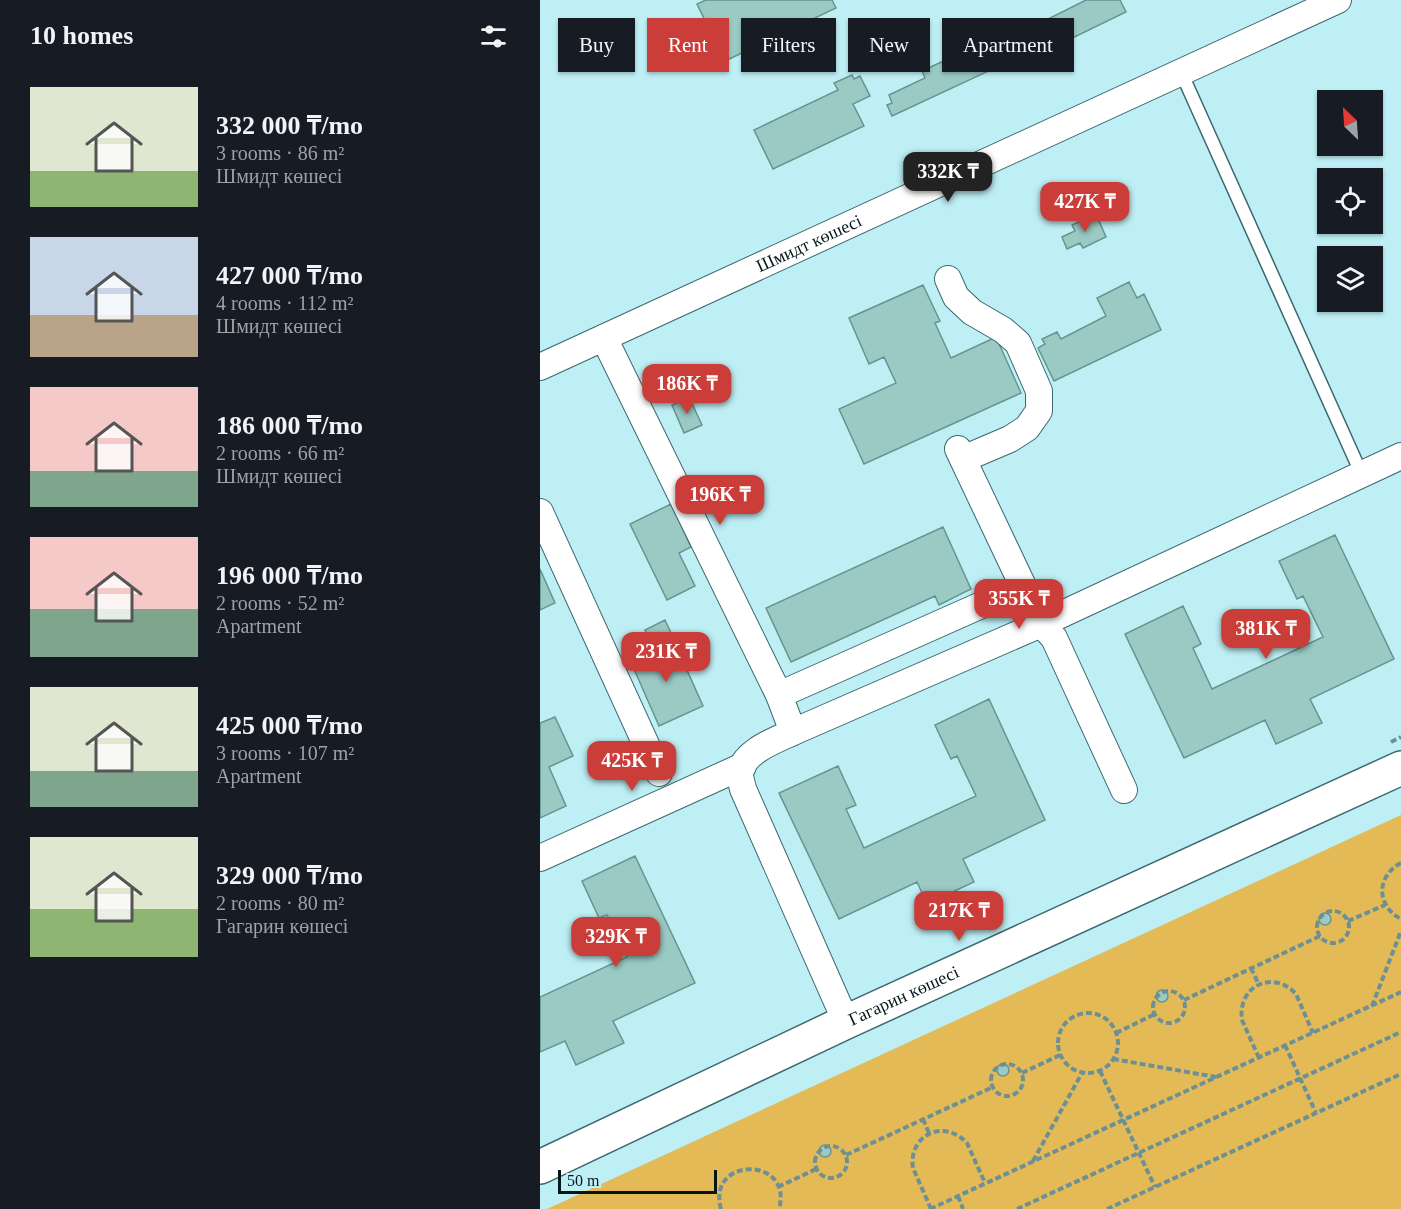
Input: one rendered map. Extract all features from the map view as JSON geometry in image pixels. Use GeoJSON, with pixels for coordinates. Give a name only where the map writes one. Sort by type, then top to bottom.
{"type":"FeatureCollection","features":[{"type":"Feature","properties":{"kind":"main road","name":"Гагарин көшесі"},"geometry":{"type":"LineString","coordinates":[[540,1167],[846,1022],[1401,768]]}},
{"type":"Feature","properties":{"kind":"street","name":"Шмидт көшесі"},"geometry":{"type":"LineString","coordinates":[[540,368],[1338,0]]}},
{"type":"Feature","properties":{"kind":"street"},"geometry":{"type":"LineString","coordinates":[[948,279],[956,297],[972,312],[1003,330],[1018,343],[1039,391],[1039,411],[1028,428],[1010,439],[961,454],[1022,587],[1041,624],[1054,638],[1124,790]]}},
{"type":"Feature","properties":{"kind":"street"},"geometry":{"type":"LineString","coordinates":[[604,338],[779,695],[794,732]]}},
{"type":"Feature","properties":{"kind":"street"},"geometry":{"type":"LineString","coordinates":[[846,1022],[743,789],[740,775],[751,755],[794,732],[1041,624],[1401,456]]}},
{"type":"Feature","properties":{"kind":"street"},"geometry":{"type":"LineString","coordinates":[[540,512],[659,772]]}},
{"type":"Feature","properties":{"kind":"street"},"geometry":{"type":"LineString","coordinates":[[779,695],[1022,587]]}},
{"type":"Feature","properties":{"kind":"street"},"geometry":{"type":"LineString","coordinates":[[540,858],[743,766]]}},
{"type":"Feature","properties":{"kind":"lane"},"geometry":{"type":"LineString","coordinates":[[1181,72],[1362,475]]}},
{"type":"Feature","properties":{"kind":"path"},"geometry":{"type":"LineString","coordinates":[[1401,863],[1389,871],[1383,881],[1382,893],[1385,905],[1392,914],[1401,919]]}},
{"type":"Feature","properties":{"kind":"path"},"geometry":{"type":"LineString","coordinates":[[1348,921],[1385,905]]}},
{"type":"Feature","properties":{"kind":"path"},"geometry":{"type":"LineString","coordinates":[[1334,911],[1345,916],[1349,928],[1345,939],[1333,943],[1327,942],[1320,936],[1317,924],[1322,916],[1334,911]]}},
{"type":"Feature","properties":{"kind":"path"},"geometry":{"type":"LineString","coordinates":[[1372,1006],[1401,931]]}},
{"type":"Feature","properties":{"kind":"path"},"geometry":{"type":"LineString","coordinates":[[1184,1000],[1320,936]]}},
{"type":"Feature","properties":{"kind":"path"},"geometry":{"type":"LineString","coordinates":[[1251,968],[1258,985]]}},
{"type":"Feature","properties":{"kind":"path"},"geometry":{"type":"LineString","coordinates":[[1259,1058],[1241,1014],[1245,997],[1258,985],[1276,982],[1292,990],[1296,994],[1313,1033]]}},
{"type":"Feature","properties":{"kind":"path"},"geometry":{"type":"LineString","coordinates":[[1168,991],[1177,992],[1184,1000],[1184,1011],[1176,1021],[1170,1023],[1158,1019],[1153,1008],[1157,996],[1168,991]]}},
{"type":"Feature","properties":{"kind":"path"},"geometry":{"type":"LineString","coordinates":[[986,1183],[967,1143],[953,1132],[929,1133],[916,1145],[913,1168],[930,1209],[1401,992]]}},
{"type":"Feature","properties":{"kind":"path"},"geometry":{"type":"LineString","coordinates":[[1087,1012],[1099,1014],[1109,1021],[1116,1033],[1118,1048],[1110,1064],[1100,1071],[1082,1073],[1071,1069],[1060,1055],[1057,1044],[1059,1032],[1075,1015],[1087,1012]]}},
{"type":"Feature","properties":{"kind":"path"},"geometry":{"type":"LineString","coordinates":[[1116,1033],[1155,1014]]}},
{"type":"Feature","properties":{"kind":"path"},"geometry":{"type":"LineString","coordinates":[[1017,1209],[1401,1032]]}},
{"type":"Feature","properties":{"kind":"path"},"geometry":{"type":"LineString","coordinates":[[1285,1046],[1316,1113]]}},
{"type":"Feature","properties":{"kind":"path"},"geometry":{"type":"LineString","coordinates":[[1022,1073],[1060,1055]]}},
{"type":"Feature","properties":{"kind":"path"},"geometry":{"type":"LineString","coordinates":[[1113,1059],[1217,1077]]}},
{"type":"Feature","properties":{"kind":"path"},"geometry":{"type":"LineString","coordinates":[[1001,1065],[1013,1065],[1022,1073],[1023,1085],[1014,1094],[1002,1095],[993,1087],[992,1074],[1001,1065]]}},
{"type":"Feature","properties":{"kind":"path"},"geometry":{"type":"LineString","coordinates":[[1100,1071],[1155,1187]]}},
{"type":"Feature","properties":{"kind":"path"},"geometry":{"type":"LineString","coordinates":[[1033,1162],[1082,1073]]}},
{"type":"Feature","properties":{"kind":"path"},"geometry":{"type":"LineString","coordinates":[[1107,1209],[1401,1074]]}},
{"type":"Feature","properties":{"kind":"path"},"geometry":{"type":"LineString","coordinates":[[846,1155],[993,1087]]}},
{"type":"Feature","properties":{"kind":"path"},"geometry":{"type":"LineString","coordinates":[[923,1119],[929,1133]]}},
{"type":"Feature","properties":{"kind":"path"},"geometry":{"type":"LineString","coordinates":[[824,1147],[837,1147],[846,1155],[846,1168],[838,1177],[825,1177],[816,1169],[816,1156],[824,1147]]}},
{"type":"Feature","properties":{"kind":"path"},"geometry":{"type":"LineString","coordinates":[[722,1209],[719,1200],[728,1178],[738,1171],[749,1168],[761,1170],[771,1177],[778,1187],[781,1198],[779,1209]]}},
{"type":"Feature","properties":{"kind":"path"},"geometry":{"type":"LineString","coordinates":[[778,1187],[816,1169]]}},
{"type":"Feature","properties":{"kind":"path"},"geometry":{"type":"LineString","coordinates":[[958,1196],[963,1209]]}},
{"type":"Feature","properties":{"kind":"shaded area"},"geometry":{"type":"Polygon","coordinates":[[[1401,815],[1401,1209],[547,1209],[1401,815]]]}},
{"type":"Feature","properties":{"kind":"building"},"geometry":{"type":"Polygon","coordinates":[[[706,0],[832,0],[836,8],[815,18],[741,18],[741,53],[729,59],[729,18],[704,18],[697,4],[706,0]]]}},
{"type":"Feature","properties":{"kind":"building"},"geometry":{"type":"Polygon","coordinates":[[[1086,0],[1120,0],[1126,12],[1074,37],[1074,18],[1050,18],[1086,0]]]}},
{"type":"Feature","properties":{"kind":"building"},"geometry":{"type":"Polygon","coordinates":[[[942,62],[942,72],[986,72],[892,116],[887,105],[892,103],[889,95],[925,78],[922,72],[930,72],[930,67],[942,62]]]}},
{"type":"Feature","properties":{"kind":"building"},"geometry":{"type":"Polygon","coordinates":[[[852,75],[854,79],[860,76],[870,96],[853,104],[864,126],[773,169],[754,130],[838,90],[834,83],[852,75]]]}},
{"type":"Feature","properties":{"kind":"building"},"geometry":{"type":"Polygon","coordinates":[[[1096,214],[1106,237],[1083,248],[1080,243],[1067,249],[1062,237],[1075,231],[1072,225],[1096,214]]]}},
{"type":"Feature","properties":{"kind":"building"},"geometry":{"type":"Polygon","coordinates":[[[1129,282],[1137,298],[1144,294],[1161,330],[1054,381],[1038,348],[1045,344],[1042,339],[1057,332],[1061,339],[1106,316],[1097,298],[1129,282]]]}},
{"type":"Feature","properties":{"kind":"building"},"geometry":{"type":"Polygon","coordinates":[[[923,285],[940,321],[935,323],[951,358],[996,337],[1021,393],[864,464],[839,409],[896,383],[884,357],[869,364],[849,318],[923,285]]]}},
{"type":"Feature","properties":{"kind":"building"},"geometry":{"type":"Polygon","coordinates":[[[689,397],[702,425],[684,433],[672,405],[689,397]]]}},
{"type":"Feature","properties":{"kind":"building"},"geometry":{"type":"Polygon","coordinates":[[[671,504],[691,547],[679,553],[695,586],[667,600],[630,524],[671,504]]]}},
{"type":"Feature","properties":{"kind":"building"},"geometry":{"type":"Polygon","coordinates":[[[943,527],[971,589],[939,605],[935,596],[791,662],[766,608],[943,527]]]}},
{"type":"Feature","properties":{"kind":"building"},"geometry":{"type":"Polygon","coordinates":[[[1335,535],[1394,659],[1310,699],[1322,723],[1276,744],[1265,720],[1184,758],[1125,634],[1183,606],[1201,644],[1193,648],[1212,689],[1323,637],[1303,596],[1297,599],[1279,561],[1335,535]]]}},
{"type":"Feature","properties":{"kind":"building"},"geometry":{"type":"Polygon","coordinates":[[[540,569],[555,603],[540,610],[540,569]]]}},
{"type":"Feature","properties":{"kind":"building"},"geometry":{"type":"Polygon","coordinates":[[[665,620],[671,633],[651,642],[645,630],[665,620]]]}},
{"type":"Feature","properties":{"kind":"building"},"geometry":{"type":"Polygon","coordinates":[[[674,641],[703,706],[659,726],[630,660],[674,641]]]}},
{"type":"Feature","properties":{"kind":"building"},"geometry":{"type":"Polygon","coordinates":[[[989,699],[1045,820],[963,859],[974,882],[927,904],[917,882],[839,919],[779,793],[838,766],[856,805],[846,809],[864,848],[976,796],[957,756],[951,759],[935,725],[989,699]]]}},
{"type":"Feature","properties":{"kind":"building"},"geometry":{"type":"Polygon","coordinates":[[[555,717],[573,756],[549,767],[566,806],[540,818],[540,723],[555,717]]]}},
{"type":"Feature","properties":{"kind":"building"},"geometry":{"type":"Polygon","coordinates":[[[635,856],[695,983],[613,1021],[624,1043],[576,1065],[565,1041],[540,1052],[540,997],[627,957],[607,915],[599,918],[582,881],[635,856]]]}},
{"type":"Feature","properties":{"kind":"building"},"geometry":{"type":"Polygon","coordinates":[[[1325,913],[1331,919],[1325,925],[1319,919],[1325,913]]]}},
{"type":"Feature","properties":{"kind":"building"},"geometry":{"type":"Polygon","coordinates":[[[1162,990],[1168,996],[1162,1002],[1156,996],[1162,990]]]}},
{"type":"Feature","properties":{"kind":"building"},"geometry":{"type":"Polygon","coordinates":[[[1003,1064],[1009,1070],[1003,1076],[997,1070],[1003,1064]]]}},
{"type":"Feature","properties":{"kind":"building"},"geometry":{"type":"Polygon","coordinates":[[[825,1145],[831,1151],[825,1157],[819,1151],[825,1145]]]}}]}
